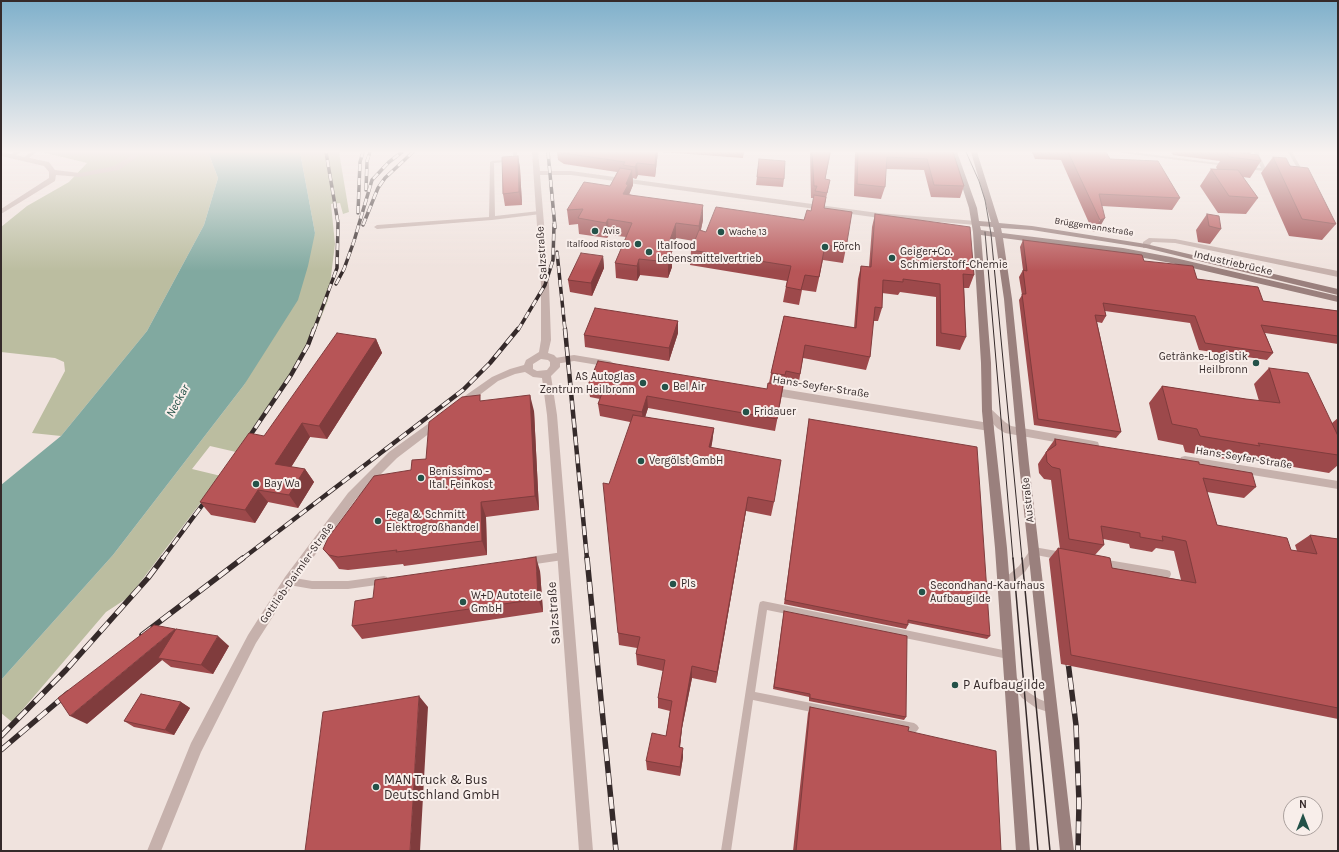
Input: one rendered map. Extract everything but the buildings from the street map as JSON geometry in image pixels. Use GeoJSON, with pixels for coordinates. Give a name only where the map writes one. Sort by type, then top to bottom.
{"type":"FeatureCollection","features":[{"type":"Feature","properties":{"kind":"main road"},"geometry":{"type":"LineString","coordinates":[[967,192],[973,208],[977,232],[986,363],[987,411],[1003,585],[1023,851]]}},
{"type":"Feature","properties":{"kind":"main road","name":"Austraße"},"geometry":{"type":"LineString","coordinates":[[986,192],[999,235],[1008,299],[1021,433],[1067,851]]}},
{"type":"Feature","properties":{"kind":"main road","name":"Brüggemannstraße"},"geometry":{"type":"LineString","coordinates":[[976,223],[1032,228],[1146,246]]}},
{"type":"Feature","properties":{"kind":"main road","name":"Brüggemannstraße"},"geometry":{"type":"LineString","coordinates":[[977,232],[1123,251]]}},
{"type":"Feature","properties":{"kind":"main road","name":"Industriebrücke"},"geometry":{"type":"LineString","coordinates":[[1146,246],[1338,292]]}},
{"type":"Feature","properties":{"kind":"main road","name":"Industriebrücke"},"geometry":{"type":"LineString","coordinates":[[1123,251],[1193,264],[1338,299]]}},
{"type":"Feature","properties":{"kind":"street"},"geometry":{"type":"LineString","coordinates":[[1,212],[32,192]]}},
{"type":"Feature","properties":{"kind":"street","name":"Salzstraße"},"geometry":{"type":"LineString","coordinates":[[537,192],[545,284],[546,340],[543,355]]}},
{"type":"Feature","properties":{"kind":"street","name":"Brüggemannstraße"},"geometry":{"type":"LineString","coordinates":[[702,192],[865,214],[977,232]]}},
{"type":"Feature","properties":{"kind":"street","name":"Brüggemannstraße"},"geometry":{"type":"LineString","coordinates":[[865,214],[976,223]]}},
{"type":"Feature","properties":{"kind":"street","name":"Brüggemannstraße"},"geometry":{"type":"LineString","coordinates":[[1146,246],[1147,242],[1152,240],[1175,241],[1338,274]]}},
{"type":"Feature","properties":{"kind":"street"},"geometry":{"type":"LineString","coordinates":[[543,355],[551,357],[555,361],[555,367],[546,374],[536,375],[529,371],[528,368],[528,365],[532,359],[543,355]]}},
{"type":"Feature","properties":{"kind":"street"},"geometry":{"type":"LineString","coordinates":[[555,361],[574,358],[620,366]]}},
{"type":"Feature","properties":{"kind":"street","name":"Gottlieb-Daimler-Straße"},"geometry":{"type":"LineString","coordinates":[[154,851],[196,748],[252,639],[289,581],[352,496],[393,456],[495,379],[513,371],[528,368]]}},
{"type":"Feature","properties":{"kind":"street","name":"Salzstraße"},"geometry":{"type":"LineString","coordinates":[[546,374],[552,415],[586,851]]}},
{"type":"Feature","properties":{"kind":"street","name":"Hans-Seyfer-Straße"},"geometry":{"type":"LineString","coordinates":[[758,389],[989,427]]}},
{"type":"Feature","properties":{"kind":"street"},"geometry":{"type":"LineString","coordinates":[[987,411],[1001,425],[1009,430],[1107,447]]}},
{"type":"Feature","properties":{"kind":"street","name":"Hans-Seyfer-Straße"},"geometry":{"type":"LineString","coordinates":[[1177,459],[1338,486]]}},
{"type":"Feature","properties":{"kind":"lane"},"geometry":{"type":"LineString","coordinates":[[492,192],[492,218]]}},
{"type":"Feature","properties":{"kind":"lane"},"geometry":{"type":"LineString","coordinates":[[378,227],[539,213]]}},
{"type":"Feature","properties":{"kind":"lane"},"geometry":{"type":"LineString","coordinates":[[1003,585],[1022,569],[1034,551],[1073,558]]}},
{"type":"Feature","properties":{"kind":"lane"},"geometry":{"type":"LineString","coordinates":[[517,563],[563,556]]}},
{"type":"Feature","properties":{"kind":"lane"},"geometry":{"type":"LineString","coordinates":[[1096,562],[1167,574]]}},
{"type":"Feature","properties":{"kind":"lane"},"geometry":{"type":"LineString","coordinates":[[289,581],[312,585],[348,585],[394,579]]}},
{"type":"Feature","properties":{"kind":"lane"},"geometry":{"type":"LineString","coordinates":[[726,851],[763,605],[1008,655]]}},
{"type":"Feature","properties":{"kind":"lane"},"geometry":{"type":"LineString","coordinates":[[1010,674],[1024,695],[1036,703],[1051,708]]}},
{"type":"Feature","properties":{"kind":"lane"},"geometry":{"type":"LineString","coordinates":[[749,695],[914,728]]}},
{"type":"Feature","properties":{"kind":"green space"},"geometry":{"type":"Polygon","coordinates":[[[52,192],[214,192],[204,225],[147,331],[61,436],[32,433],[65,371],[64,362],[55,358],[1,352],[1,227],[27,206],[52,192]]]}},
{"type":"Feature","properties":{"kind":"green space"},"geometry":{"type":"Polygon","coordinates":[[[307,192],[346,192],[349,212],[343,214],[340,203],[331,204],[335,244],[328,300],[316,330],[301,358],[236,452],[210,446],[192,469],[221,476],[129,597],[106,612],[12,722],[1,713],[1,680],[113,555],[244,385],[315,233],[307,192]]]}},
{"type":"Feature","properties":{"kind":"water","name":"Neckar"},"geometry":{"type":"Polygon","coordinates":[[[214,192],[307,192],[315,233],[308,266],[298,300],[244,385],[113,555],[1,680],[1,485],[61,436],[147,331],[204,225],[214,192]]]}},
{"type":"Feature","properties":{"kind":"tram line"},"geometry":{"type":"LineString","coordinates":[[982,192],[991,234],[1022,559]]}},
{"type":"Feature","properties":{"kind":"tram line"},"geometry":{"type":"LineString","coordinates":[[985,232],[1013,559]]}},
{"type":"Feature","properties":{"kind":"tram line"},"geometry":{"type":"LineString","coordinates":[[1013,558],[1038,851]]}},
{"type":"Feature","properties":{"kind":"tram line"},"geometry":{"type":"LineString","coordinates":[[1022,558],[1050,851]]}},
{"type":"Feature","properties":{"kind":"railway"},"geometry":{"type":"LineString","coordinates":[[314,330],[337,268],[338,223],[333,192]]}},
{"type":"Feature","properties":{"kind":"railway"},"geometry":{"type":"LineString","coordinates":[[358,213],[359,192]]}},
{"type":"Feature","properties":{"kind":"railway"},"geometry":{"type":"LineString","coordinates":[[336,284],[344,269],[354,241],[369,192]]}},
{"type":"Feature","properties":{"kind":"railway"},"geometry":{"type":"LineString","coordinates":[[363,225],[376,192]]}},
{"type":"Feature","properties":{"kind":"railway"},"geometry":{"type":"LineString","coordinates":[[552,192],[555,228]]}},
{"type":"Feature","properties":{"kind":"railway"},"geometry":{"type":"LineString","coordinates":[[518,330],[545,285],[553,260],[554,224]]}},
{"type":"Feature","properties":{"kind":"railway"},"geometry":{"type":"LineString","coordinates":[[557,252],[565,330]]}},
{"type":"Feature","properties":{"kind":"railway"},"geometry":{"type":"LineString","coordinates":[[245,443],[291,375],[308,345],[314,329]]}},
{"type":"Feature","properties":{"kind":"railway"},"geometry":{"type":"LineString","coordinates":[[242,559],[463,390],[490,363],[518,329]]}},
{"type":"Feature","properties":{"kind":"railway"},"geometry":{"type":"LineString","coordinates":[[565,329],[587,559]]}},
{"type":"Feature","properties":{"kind":"railway"},"geometry":{"type":"LineString","coordinates":[[162,559],[209,496]]}},
{"type":"Feature","properties":{"kind":"railway"},"geometry":{"type":"LineString","coordinates":[[1,736],[66,670],[148,578],[163,558]]}},
{"type":"Feature","properties":{"kind":"railway"},"geometry":{"type":"LineString","coordinates":[[142,635],[243,558]]}},
{"type":"Feature","properties":{"kind":"railway"},"geometry":{"type":"LineString","coordinates":[[587,558],[616,851]]}},
{"type":"Feature","properties":{"kind":"railway"},"geometry":{"type":"LineString","coordinates":[[1067,654],[1076,725],[1079,802],[1078,851]]}},
{"type":"Feature","properties":{"kind":"railway"},"geometry":{"type":"LineString","coordinates":[[1,750],[68,693]]}},
{"type":"Feature","properties":{"kind":"place","name":"Avis"},"geometry":{"type":"Point","coordinates":[595,231]}},
{"type":"Feature","properties":{"kind":"place","name":"Wache 13"},"geometry":{"type":"Point","coordinates":[721,232]}},
{"type":"Feature","properties":{"kind":"place","name":"Italfood Ristoro"},"geometry":{"type":"Point","coordinates":[638,244]}},
{"type":"Feature","properties":{"kind":"place","name":"Förch"},"geometry":{"type":"Point","coordinates":[825,247]}},
{"type":"Feature","properties":{"kind":"place","name":"Italfood Lebensmittelvertrieb"},"geometry":{"type":"Point","coordinates":[649,252]}},
{"type":"Feature","properties":{"kind":"place","name":"Geiger+Co. Schmierstoff-Chemie"},"geometry":{"type":"Point","coordinates":[892,258]}},
{"type":"Feature","properties":{"kind":"place","name":"Getränke-Logistik Heilbronn"},"geometry":{"type":"Point","coordinates":[1256,363]}},
{"type":"Feature","properties":{"kind":"place","name":"AS Autoglas Zentrum Heilbronn"},"geometry":{"type":"Point","coordinates":[643,383]}},
{"type":"Feature","properties":{"kind":"place","name":"Bel Air"},"geometry":{"type":"Point","coordinates":[665,387]}},
{"type":"Feature","properties":{"kind":"place","name":"Fridauer"},"geometry":{"type":"Point","coordinates":[746,412]}},
{"type":"Feature","properties":{"kind":"place","name":"Vergölst GmbH"},"geometry":{"type":"Point","coordinates":[641,461]}},
{"type":"Feature","properties":{"kind":"place","name":"Benissimo - Ital. Feinkost"},"geometry":{"type":"Point","coordinates":[421,478]}},
{"type":"Feature","properties":{"kind":"place","name":"Bay Wa"},"geometry":{"type":"Point","coordinates":[256,484]}},
{"type":"Feature","properties":{"kind":"place","name":"Fega & Schmitt Elektrogroßhandel"},"geometry":{"type":"Point","coordinates":[378,521]}},
{"type":"Feature","properties":{"kind":"place","name":"Pls"},"geometry":{"type":"Point","coordinates":[673,584]}},
{"type":"Feature","properties":{"kind":"place","name":"Secondhand-Kaufhaus Aufbaugilde"},"geometry":{"type":"Point","coordinates":[922,592]}},
{"type":"Feature","properties":{"kind":"place","name":"W+D Autoteile GmbH"},"geometry":{"type":"Point","coordinates":[463,602]}},
{"type":"Feature","properties":{"kind":"place","name":"P Aufbaugilde"},"geometry":{"type":"Point","coordinates":[955,685]}},
{"type":"Feature","properties":{"kind":"place","name":"MAN Truck & Bus Deutschland GmbH"},"geometry":{"type":"Point","coordinates":[376,787]}}]}
